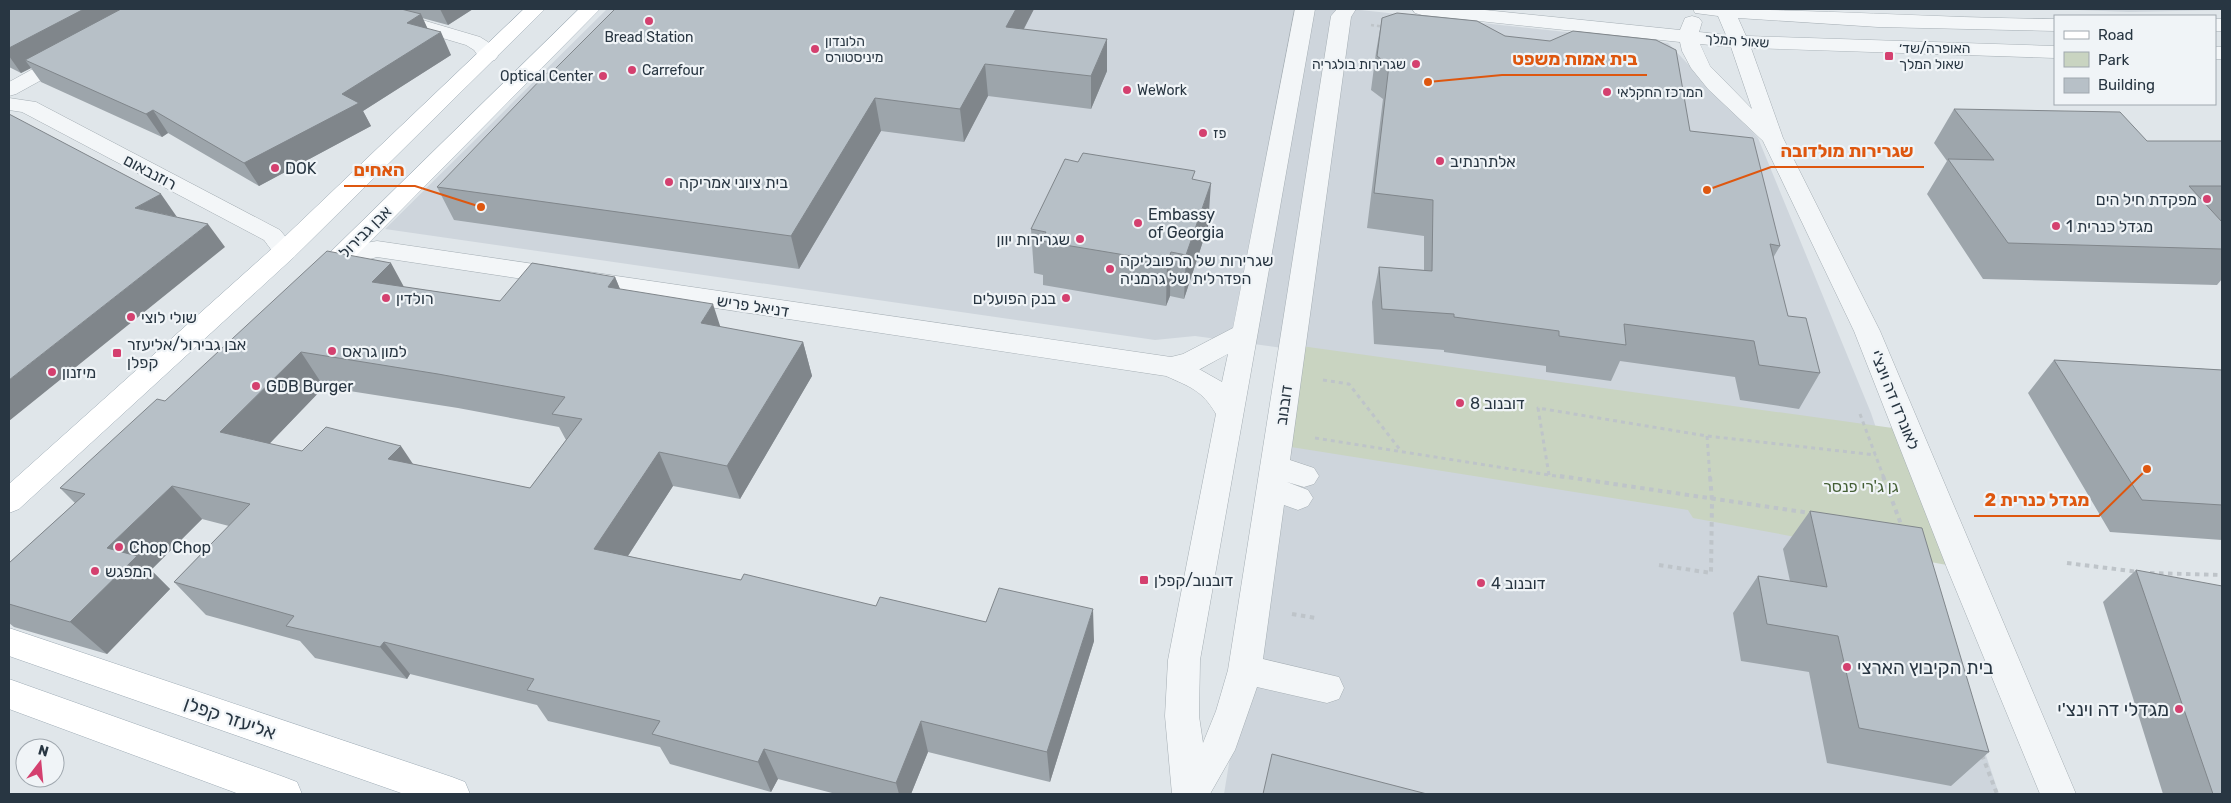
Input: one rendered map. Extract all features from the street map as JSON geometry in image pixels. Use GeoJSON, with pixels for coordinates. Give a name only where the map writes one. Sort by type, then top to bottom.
{"type":"FeatureCollection","features":[{"type":"Feature","properties":{"kind":"main road"},"geometry":{"type":"LineString","coordinates":[[9,501],[285,252],[535,9]]}},
{"type":"Feature","properties":{"kind":"main road","name":"אבן גבירול"},"geometry":{"type":"LineString","coordinates":[[301,296],[590,9]]}},
{"type":"Feature","properties":{"kind":"main road","name":"אליעזר קפלן"},"geometry":{"type":"LineString","coordinates":[[9,642],[452,794]]}},
{"type":"Feature","properties":{"kind":"main road"},"geometry":{"type":"LineString","coordinates":[[9,694],[284,794]]}},
{"type":"Feature","properties":{"kind":"street"},"geometry":{"type":"LineString","coordinates":[[365,9],[473,41],[481,46],[488,56]]}},
{"type":"Feature","properties":{"kind":"street","name":"דובנוב"},"geometry":{"type":"LineString","coordinates":[[1190,793],[1182,716],[1184,660],[1305,9]]}},
{"type":"Feature","properties":{"kind":"street","name":"דובנוב"},"geometry":{"type":"LineString","coordinates":[[1190,793],[1218,750],[1234,712],[1287,482],[1280,432],[1341,16],[1347,9]]}},
{"type":"Feature","properties":{"kind":"street","name":"שאול המלך"},"geometry":{"type":"LineString","coordinates":[[1422,9],[1738,42],[2054,52]]}},
{"type":"Feature","properties":{"kind":"street","name":"שאול המלך"},"geometry":{"type":"LineString","coordinates":[[1702,9],[1980,24],[2054,26]]}},
{"type":"Feature","properties":{"kind":"street"},"geometry":{"type":"LineString","coordinates":[[1843,9],[1902,17],[1980,24]]}},
{"type":"Feature","properties":{"kind":"street"},"geometry":{"type":"LineString","coordinates":[[1725,10],[1708,13],[1692,21],[1688,27],[1688,37],[1694,56],[1708,78],[1772,138]]}},
{"type":"Feature","properties":{"kind":"street","name":"לאונרדו דה וינצ'י"},"geometry":{"type":"LineString","coordinates":[[1725,10],[1772,138],[1867,331],[2058,794]]}},
{"type":"Feature","properties":{"kind":"street"},"geometry":{"type":"LineString","coordinates":[[9,90],[87,47]]}},
{"type":"Feature","properties":{"kind":"street","name":"רוזנבאום"},"geometry":{"type":"LineString","coordinates":[[9,104],[28,108],[272,236],[285,252]]}},
{"type":"Feature","properties":{"kind":"street","name":"דניאל פריש"},"geometry":{"type":"LineString","coordinates":[[336,261],[377,249],[1171,368],[1203,382],[1217,392],[1230,415]]}},
{"type":"Feature","properties":{"kind":"street","name":"דניאל פריש"},"geometry":{"type":"LineString","coordinates":[[1171,368],[1191,362],[1245,332]]}},
{"type":"Feature","properties":{"kind":"street"},"geometry":{"type":"LineString","coordinates":[[1245,670],[1327,688]]}},
{"type":"Feature","properties":{"kind":"path"},"geometry":{"type":"LineString","coordinates":[[1288,374],[1349,384],[1401,451]]}},
{"type":"Feature","properties":{"kind":"path"},"geometry":{"type":"LineString","coordinates":[[1549,475],[1538,408],[1707,436],[1876,455]]}},
{"type":"Feature","properties":{"kind":"path"},"geometry":{"type":"LineString","coordinates":[[1858,411],[1904,534]]}},
{"type":"Feature","properties":{"kind":"path"},"geometry":{"type":"LineString","coordinates":[[1280,432],[1712,500],[1812,513]]}},
{"type":"Feature","properties":{"kind":"path"},"geometry":{"type":"LineString","coordinates":[[1659,565],[1711,573],[1712,500],[1707,436]]}},
{"type":"Feature","properties":{"kind":"path"},"geometry":{"type":"LineString","coordinates":[[1891,523],[1948,531]]}},
{"type":"Feature","properties":{"kind":"path"},"geometry":{"type":"LineString","coordinates":[[2067,563],[2154,574],[2222,575]]}},
{"type":"Feature","properties":{"kind":"path"},"geometry":{"type":"LineString","coordinates":[[1980,748],[1997,794]]}},
{"type":"Feature","properties":{"kind":"shaded area"},"geometry":{"type":"Polygon","coordinates":[[[607,9],[1351,9],[1668,43],[1758,138],[1871,413],[1999,794],[1224,794],[1297,350],[1195,336],[1155,340],[385,229],[607,9]]]}},
{"type":"Feature","properties":{"kind":"shaded area"},"geometry":{"type":"Polygon","coordinates":[[[2051,9],[2222,9],[2222,10],[2129,12],[2051,9]]]}},
{"type":"Feature","properties":{"kind":"green space","name":"גן ג'רי פנסר"},"geometry":{"type":"Polygon","coordinates":[[[1301,346],[1907,430],[1963,568],[1693,518],[1688,510],[1291,447],[1301,346]]]}},
{"type":"Feature","properties":{"kind":"building"},"geometry":{"type":"Polygon","coordinates":[[[9,9],[84,9],[9,48],[9,9]]]}},
{"type":"Feature","properties":{"kind":"building"},"geometry":{"type":"Polygon","coordinates":[[[121,9],[401,9],[421,14],[407,23],[441,32],[342,94],[359,103],[244,163],[153,110],[146,114],[25,60],[121,9]]]}},
{"type":"Feature","properties":{"kind":"building"},"geometry":{"type":"Polygon","coordinates":[[[615,9],[1016,9],[1006,27],[1107,39],[1091,76],[985,64],[960,109],[875,98],[791,236],[437,187],[547,73],[551,73],[615,9]]]}},
{"type":"Feature","properties":{"kind":"building"},"geometry":{"type":"Polygon","coordinates":[[[1397,13],[1477,21],[1505,36],[1550,41],[1573,31],[1656,40],[1676,50],[1690,131],[1753,138],[1780,246],[1770,244],[1788,316],[1806,318],[1820,373],[1759,365],[1754,341],[1624,324],[1626,345],[1559,336],[1559,331],[1454,317],[1454,314],[1382,309],[1379,267],[1432,271],[1433,200],[1374,193],[1389,65],[1377,56],[1382,18],[1397,13]]]}},
{"type":"Feature","properties":{"kind":"building"},"geometry":{"type":"Polygon","coordinates":[[[1954,109],[2120,112],[2147,141],[2222,141],[2222,186],[2189,186],[2222,222],[2222,249],[2008,243],[1948,159],[1994,160],[1954,109]]]}},
{"type":"Feature","properties":{"kind":"building"},"geometry":{"type":"Polygon","coordinates":[[[9,114],[161,194],[135,208],[208,224],[9,380],[9,114]]]}},
{"type":"Feature","properties":{"kind":"building"},"geometry":{"type":"Polygon","coordinates":[[[1083,153],[1195,171],[1192,179],[1211,183],[1186,255],[1171,252],[1167,262],[1041,241],[1046,232],[1031,229],[1065,159],[1078,162],[1083,153]]]}},
{"type":"Feature","properties":{"kind":"building"},"geometry":{"type":"Polygon","coordinates":[[[327,251],[391,263],[372,282],[500,301],[532,263],[615,277],[608,287],[713,304],[701,323],[803,342],[727,466],[659,452],[594,549],[741,580],[744,574],[876,606],[880,597],[986,622],[999,588],[1093,609],[1047,752],[921,721],[896,783],[764,749],[758,762],[652,734],[660,721],[527,690],[534,679],[384,642],[380,647],[286,626],[294,616],[174,582],[250,504],[172,486],[107,548],[137,556],[70,622],[9,604],[9,563],[85,494],[60,488],[157,399],[165,401],[327,251]],[[301,352],[220,432],[302,451],[326,427],[401,446],[388,459],[530,488],[582,419],[552,414],[565,397],[301,352]]]}},
{"type":"Feature","properties":{"kind":"building"},"geometry":{"type":"Polygon","coordinates":[[[2054,360],[2222,370],[2222,505],[2142,500],[2054,360]]]}},
{"type":"Feature","properties":{"kind":"building"},"geometry":{"type":"Polygon","coordinates":[[[1810,511],[1922,528],[1989,752],[1859,728],[1838,636],[1767,624],[1758,576],[1827,587],[1810,511]]]}},
{"type":"Feature","properties":{"kind":"building"},"geometry":{"type":"Polygon","coordinates":[[[2136,570],[2222,586],[2222,794],[2213,794],[2136,570]]]}},
{"type":"Feature","properties":{"kind":"building"},"geometry":{"type":"Polygon","coordinates":[[[1272,754],[1427,794],[1263,794],[1272,754]]]}},
{"type":"Feature","properties":{"kind":"place","name":"Bread Station"},"geometry":{"type":"Point","coordinates":[649,21]}},
{"type":"Feature","properties":{"kind":"place","name":"הלונדון מיניסטורס"},"geometry":{"type":"Point","coordinates":[815,49]}},
{"type":"Feature","properties":{"kind":"place","name":"האופרה/שד׳ שאול המלך"},"geometry":{"type":"Point","coordinates":[1889,56]}},
{"type":"Feature","properties":{"kind":"place","name":"שגרירות בולגריה"},"geometry":{"type":"Point","coordinates":[1416,64]}},
{"type":"Feature","properties":{"kind":"place","name":"Carrefour"},"geometry":{"type":"Point","coordinates":[632,70]}},
{"type":"Feature","properties":{"kind":"place","name":"Optical Center"},"geometry":{"type":"Point","coordinates":[603,76]}},
{"type":"Feature","properties":{"kind":"place","name":"בית אמות משפט"},"geometry":{"type":"Point","coordinates":[1428,82]}},
{"type":"Feature","properties":{"kind":"place","name":"WeWork"},"geometry":{"type":"Point","coordinates":[1127,90]}},
{"type":"Feature","properties":{"kind":"place","name":"המרכז החקלאי"},"geometry":{"type":"Point","coordinates":[1607,92]}},
{"type":"Feature","properties":{"kind":"place","name":"פז"},"geometry":{"type":"Point","coordinates":[1203,133]}},
{"type":"Feature","properties":{"kind":"place","name":"אלתרנתיב"},"geometry":{"type":"Point","coordinates":[1440,161]}},
{"type":"Feature","properties":{"kind":"place","name":"DOK"},"geometry":{"type":"Point","coordinates":[275,168]}},
{"type":"Feature","properties":{"kind":"place","name":"בית ציוני אמריקה"},"geometry":{"type":"Point","coordinates":[669,182]}},
{"type":"Feature","properties":{"kind":"place","name":"שגרירות מולדובה"},"geometry":{"type":"Point","coordinates":[1707,190]}},
{"type":"Feature","properties":{"kind":"place","name":"מפקדת חיל הים"},"geometry":{"type":"Point","coordinates":[2207,199]}},
{"type":"Feature","properties":{"kind":"place","name":"האחים"},"geometry":{"type":"Point","coordinates":[481,207]}},
{"type":"Feature","properties":{"kind":"place","name":"Embassy of Georgia"},"geometry":{"type":"Point","coordinates":[1138,223]}},
{"type":"Feature","properties":{"kind":"place","name":"מגדל כנרית 1"},"geometry":{"type":"Point","coordinates":[2056,226]}},
{"type":"Feature","properties":{"kind":"place","name":"שגרירות יוון"},"geometry":{"type":"Point","coordinates":[1080,239]}},
{"type":"Feature","properties":{"kind":"place","name":"שגרירות של הרפובליקה הפדרלית של גרמניה"},"geometry":{"type":"Point","coordinates":[1110,269]}},
{"type":"Feature","properties":{"kind":"place","name":"רולדין"},"geometry":{"type":"Point","coordinates":[386,298]}},
{"type":"Feature","properties":{"kind":"place","name":"בנק הפועלים"},"geometry":{"type":"Point","coordinates":[1066,298]}},
{"type":"Feature","properties":{"kind":"place","name":"שולי לוצי"},"geometry":{"type":"Point","coordinates":[131,317]}},
{"type":"Feature","properties":{"kind":"place","name":"למון גראס"},"geometry":{"type":"Point","coordinates":[332,351]}},
{"type":"Feature","properties":{"kind":"place","name":"אבן גבירול/אליעזר קפלן"},"geometry":{"type":"Point","coordinates":[117,353]}},
{"type":"Feature","properties":{"kind":"place","name":"מיזנון"},"geometry":{"type":"Point","coordinates":[52,372]}},
{"type":"Feature","properties":{"kind":"place","name":"GDB Burger"},"geometry":{"type":"Point","coordinates":[256,386]}},
{"type":"Feature","properties":{"kind":"place","name":"דובנוב 8"},"geometry":{"type":"Point","coordinates":[1460,403]}},
{"type":"Feature","properties":{"kind":"place","name":"מגדל כנרית 2"},"geometry":{"type":"Point","coordinates":[2147,469]}},
{"type":"Feature","properties":{"kind":"place","name":"Chop Chop"},"geometry":{"type":"Point","coordinates":[119,547]}},
{"type":"Feature","properties":{"kind":"place","name":"המפגש"},"geometry":{"type":"Point","coordinates":[95,571]}},
{"type":"Feature","properties":{"kind":"place","name":"דובנוב/קפלן"},"geometry":{"type":"Point","coordinates":[1144,580]}},
{"type":"Feature","properties":{"kind":"place","name":"דובנוב 4"},"geometry":{"type":"Point","coordinates":[1481,583]}},
{"type":"Feature","properties":{"kind":"place","name":"בית הקיבוץ הארצי"},"geometry":{"type":"Point","coordinates":[1847,667]}},
{"type":"Feature","properties":{"kind":"place","name":"מגדלי דה וינצ'י"},"geometry":{"type":"Point","coordinates":[2179,709]}}]}
